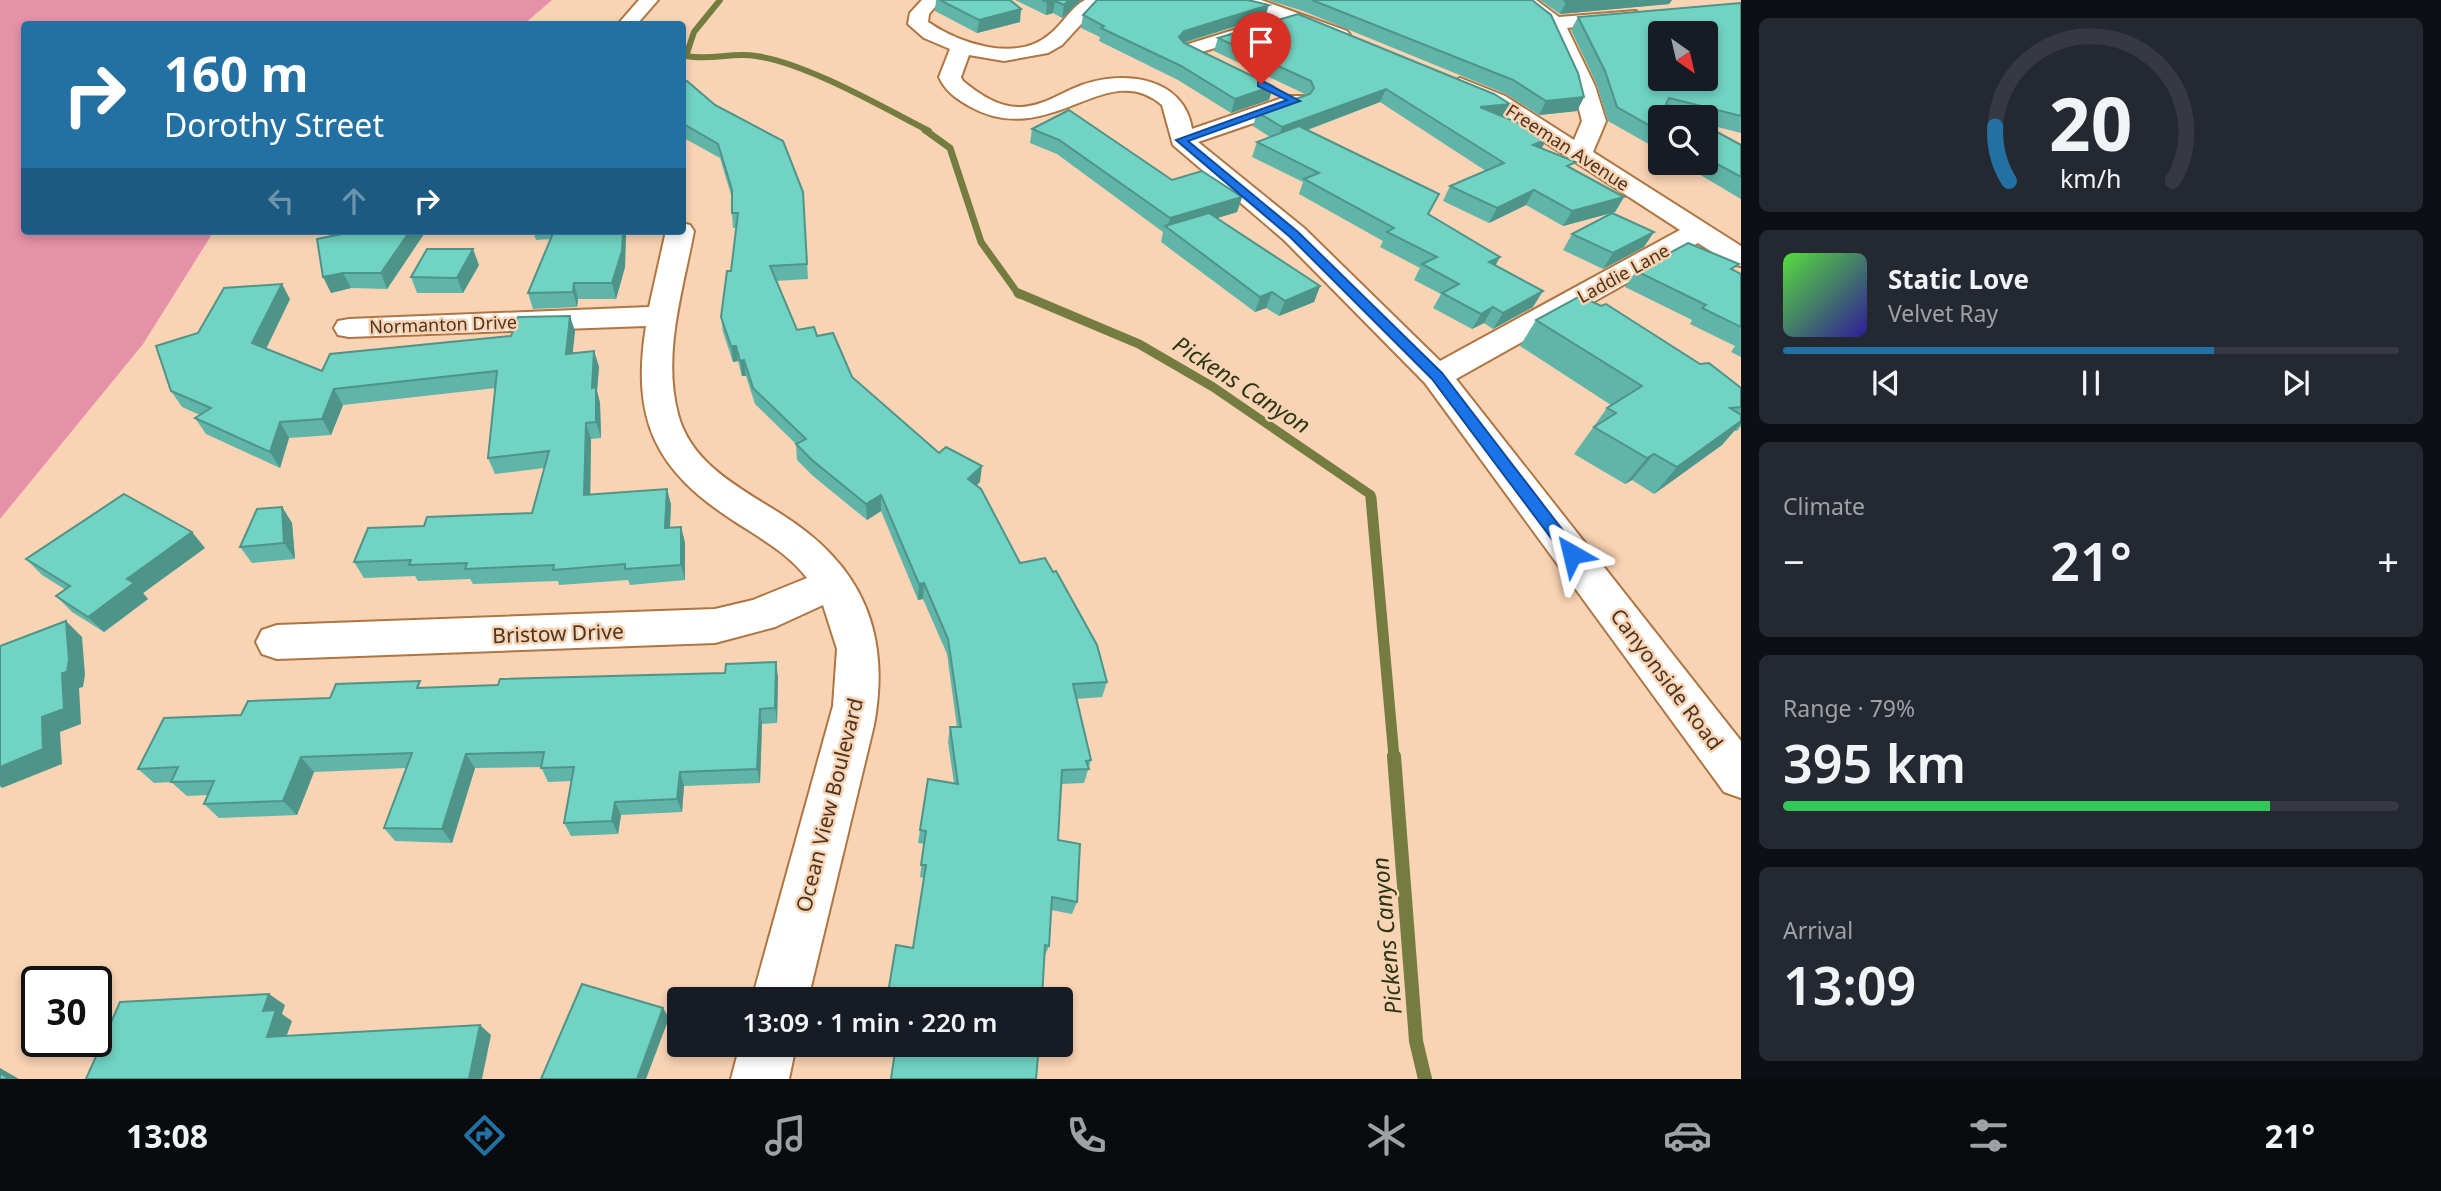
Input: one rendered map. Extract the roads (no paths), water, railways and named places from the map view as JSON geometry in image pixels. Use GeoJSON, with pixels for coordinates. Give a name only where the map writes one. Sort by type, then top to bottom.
{"type":"FeatureCollection","features":[{"type":"Feature","properties":{"kind":"street"},"geometry":{"type":"LineString","coordinates":[[630,21],[649,0]]}},
{"type":"Feature","properties":{"kind":"street"},"geometry":{"type":"LineString","coordinates":[[932,0],[919,13],[918,24],[934,37],[961,47],[1005,54],[1027,53],[1044,48],[1058,38],[1077,12],[1103,0]]}},
{"type":"Feature","properties":{"kind":"street"},"geometry":{"type":"LineString","coordinates":[[1227,0],[1267,3],[1357,42]]}},
{"type":"Feature","properties":{"kind":"street"},"geometry":{"type":"LineString","coordinates":[[1524,0],[1555,23],[1584,86],[1594,121],[1580,154]]}},
{"type":"Feature","properties":{"kind":"street"},"geometry":{"type":"LineString","coordinates":[[1555,23],[1648,13]]}},
{"type":"Feature","properties":{"kind":"street"},"geometry":{"type":"LineString","coordinates":[[1222,65],[1189,50],[1295,17]]}},
{"type":"Feature","properties":{"kind":"street"},"geometry":{"type":"LineString","coordinates":[[961,47],[950,76],[953,84],[998,110],[1013,114],[1034,113],[1096,86],[1132,85],[1168,98],[1178,109],[1181,140],[1296,101],[1264,86]]}},
{"type":"Feature","properties":{"kind":"street","name":"Freeman Avenue"},"geometry":{"type":"LineString","coordinates":[[1433,73],[1497,101],[1741,258]]}},
{"type":"Feature","properties":{"kind":"street","name":"Canyonside Road"},"geometry":{"type":"LineString","coordinates":[[1181,140],[1294,234],[1437,376],[1741,777]]}},
{"type":"Feature","properties":{"kind":"street","name":"Laddie Lane"},"geometry":{"type":"LineString","coordinates":[[1437,376],[1699,232]]}},
{"type":"Feature","properties":{"kind":"street","name":"Ocean View Boulevard"},"geometry":{"type":"LineString","coordinates":[[679,235],[664,316],[658,393],[662,416],[672,441],[691,470],[715,492],[785,536],[812,558],[832,584],[848,612],[858,648],[855,713],[783,987]]}},
{"type":"Feature","properties":{"kind":"street","name":"Normanton Drive"},"geometry":{"type":"LineString","coordinates":[[349,328],[664,316]]}},
{"type":"Feature","properties":{"kind":"street","name":"Bristow Drive"},"geometry":{"type":"LineString","coordinates":[[277,642],[715,626],[760,615],[832,584]]}},
{"type":"Feature","properties":{"kind":"street"},"geometry":{"type":"LineString","coordinates":[[760,1079],[765,1057]]}},
{"type":"Feature","properties":{"kind":"waterway","name":"Pickens Canyon"},"geometry":{"type":"LineString","coordinates":[[720,0],[694,32],[686,56],[704,58],[747,55],[776,60],[844,87],[929,131]]}},
{"type":"Feature","properties":{"kind":"waterway","name":"Pickens Canyon"},"geometry":{"type":"LineString","coordinates":[[925,130],[950,148],[981,242],[1019,295]]}},
{"type":"Feature","properties":{"kind":"waterway","name":"Pickens Canyon"},"geometry":{"type":"LineString","coordinates":[[1018,293],[1139,344],[1213,387],[1371,495],[1371,498]]}},
{"type":"Feature","properties":{"kind":"waterway","name":"Pickens Canyon"},"geometry":{"type":"LineString","coordinates":[[1371,498],[1394,757]]}},
{"type":"Feature","properties":{"kind":"waterway","name":"Pickens Canyon"},"geometry":{"type":"LineString","coordinates":[[1394,756],[1416,1041],[1425,1079]]}}]}
